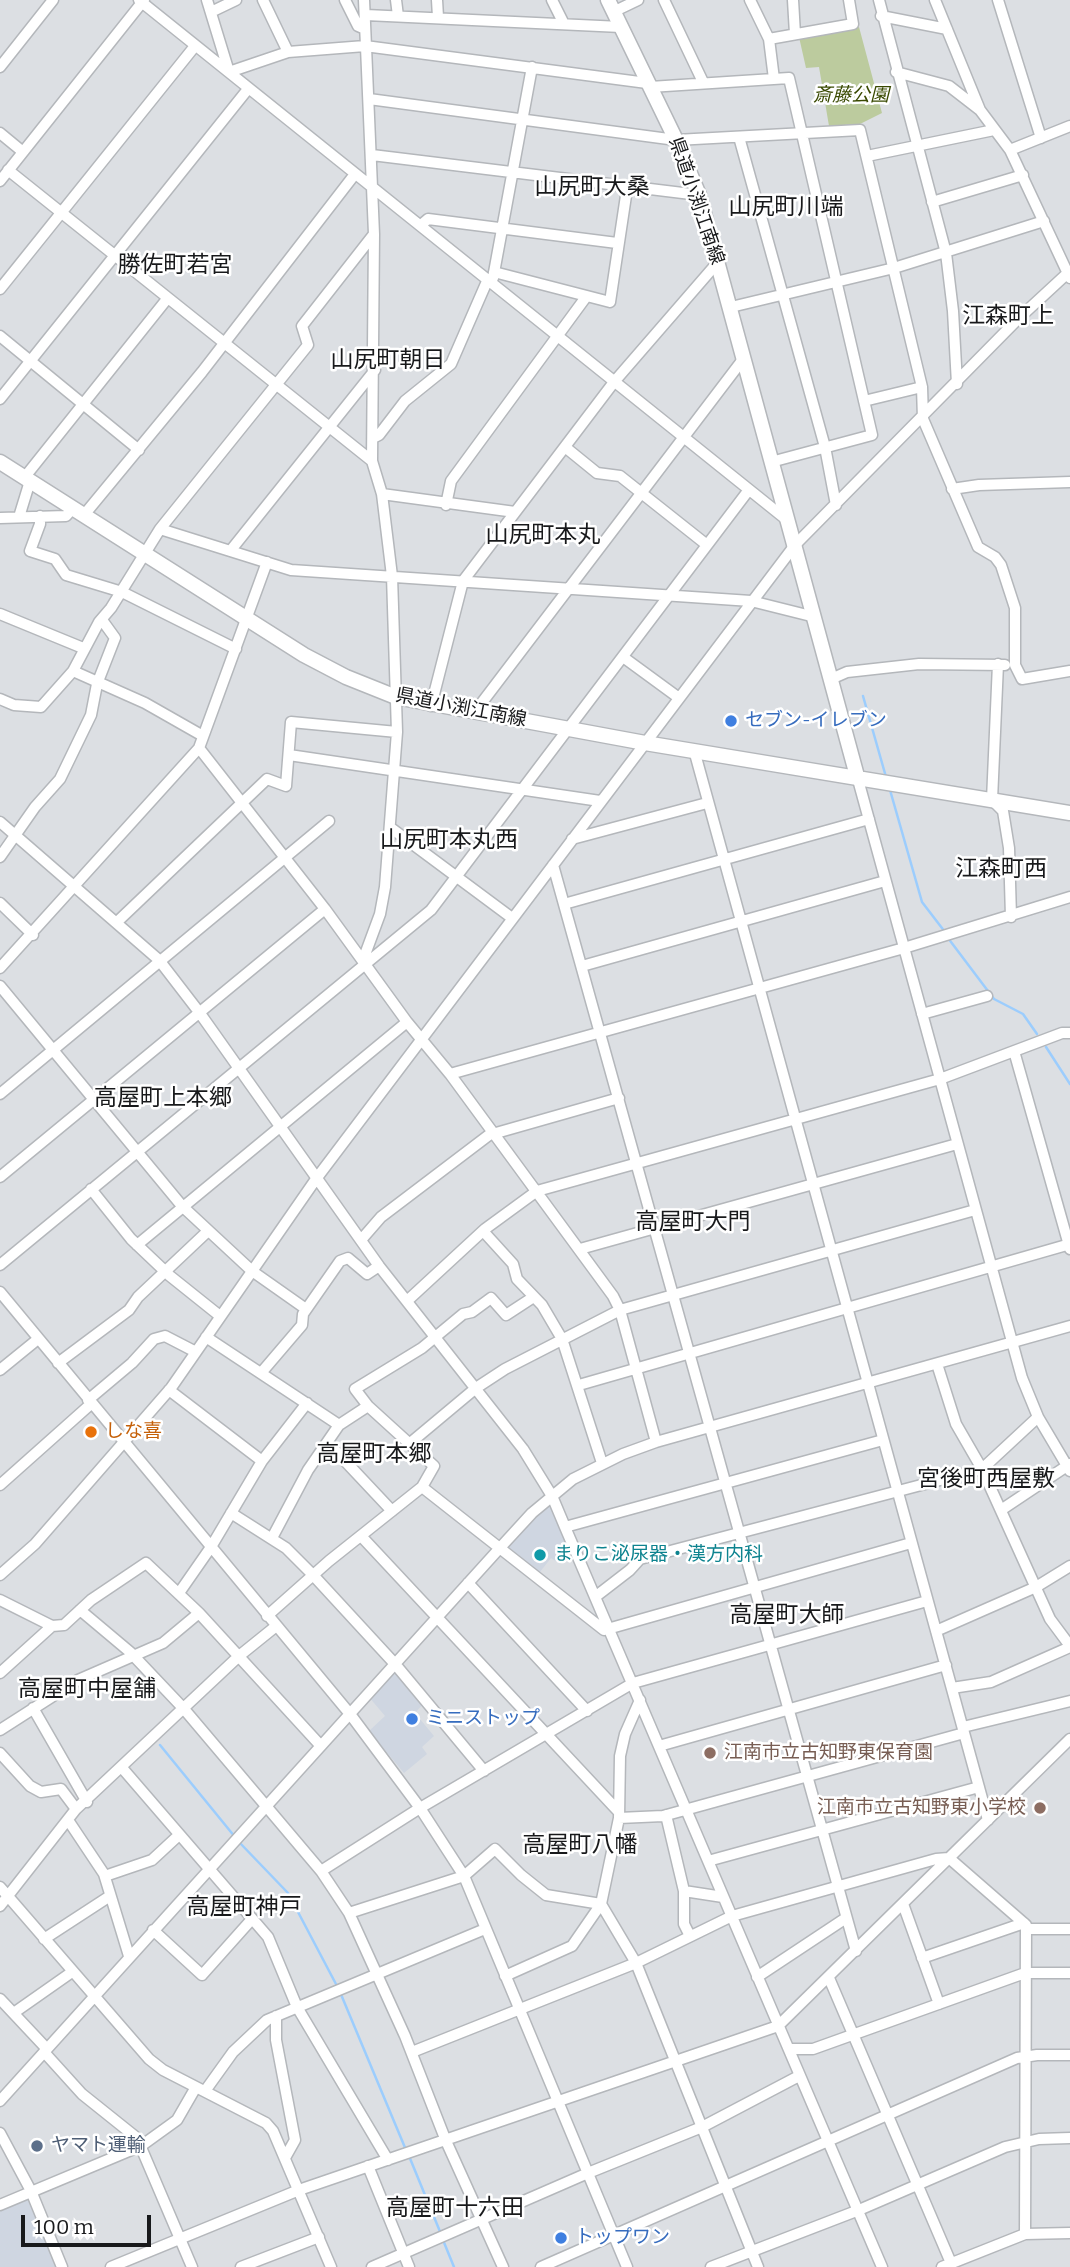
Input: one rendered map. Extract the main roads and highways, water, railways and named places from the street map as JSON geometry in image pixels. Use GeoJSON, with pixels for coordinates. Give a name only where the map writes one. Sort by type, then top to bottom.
{"type":"FeatureCollection","features":[{"type":"Feature","properties":{"kind":"main road","name":"県道小渕江南線"},"geometry":{"type":"LineString","coordinates":[[610,6],[676,140],[699,195],[857,776]]}},
{"type":"Feature","properties":{"kind":"main road","name":"県道小渕江南線"},"geometry":{"type":"LineString","coordinates":[[0,462],[336,671],[396,697],[645,743],[1070,813]]}},
{"type":"Feature","properties":{"kind":"waterway"},"geometry":{"type":"LineString","coordinates":[[863,696],[886,777]]}},
{"type":"Feature","properties":{"kind":"waterway"},"geometry":{"type":"LineString","coordinates":[[890,790],[922,902],[945,932]]}},
{"type":"Feature","properties":{"kind":"waterway"},"geometry":{"type":"LineString","coordinates":[[948,938],[994,999],[1023,1014],[1037,1034]]}},
{"type":"Feature","properties":{"kind":"waterway"},"geometry":{"type":"LineString","coordinates":[[1046,1047],[1070,1084]]}},
{"type":"Feature","properties":{"kind":"waterway"},"geometry":{"type":"LineString","coordinates":[[160,1745],[235,1837]]}},
{"type":"Feature","properties":{"kind":"waterway"},"geometry":{"type":"LineString","coordinates":[[239,1842],[288,1893],[337,1986]]}},
{"type":"Feature","properties":{"kind":"waterway"},"geometry":{"type":"LineString","coordinates":[[340,1992],[406,2150]]}},
{"type":"Feature","properties":{"kind":"waterway"},"geometry":{"type":"LineString","coordinates":[[409,2156],[441,2234]]}},
{"type":"Feature","properties":{"kind":"waterway"},"geometry":{"type":"LineString","coordinates":[[443,2240],[454,2267]]}},
{"type":"Feature","properties":{"kind":"place","name":"セブン-イレブン"},"geometry":{"type":"Point","coordinates":[731,721]}},
{"type":"Feature","properties":{"kind":"place","name":"しな喜"},"geometry":{"type":"Point","coordinates":[91,1432]}},
{"type":"Feature","properties":{"kind":"place","name":"まりこ泌尿器・漢方内科"},"geometry":{"type":"Point","coordinates":[540,1555]}},
{"type":"Feature","properties":{"kind":"place","name":"ミニストップ"},"geometry":{"type":"Point","coordinates":[412,1719]}},
{"type":"Feature","properties":{"kind":"place","name":"江南市立古知野東保育園"},"geometry":{"type":"Point","coordinates":[710,1753]}},
{"type":"Feature","properties":{"kind":"place","name":"江南市立古知野東小学校"},"geometry":{"type":"Point","coordinates":[1040,1808]}},
{"type":"Feature","properties":{"kind":"place","name":"ヤマト運輸"},"geometry":{"type":"Point","coordinates":[37,2146]}},
{"type":"Feature","properties":{"kind":"place","name":"トップワン"},"geometry":{"type":"Point","coordinates":[561,2238]}},
{"type":"Feature","properties":{"kind":"district","name":"山尻町大桑"},"geometry":{"type":"Point","coordinates":[592,188]}},
{"type":"Feature","properties":{"kind":"district","name":"山尻町川端"},"geometry":{"type":"Point","coordinates":[786,208]}},
{"type":"Feature","properties":{"kind":"district","name":"勝佐町若宮"},"geometry":{"type":"Point","coordinates":[175,266]}},
{"type":"Feature","properties":{"kind":"district","name":"江森町上"},"geometry":{"type":"Point","coordinates":[1008,317]}},
{"type":"Feature","properties":{"kind":"district","name":"山尻町朝日"},"geometry":{"type":"Point","coordinates":[388,361]}},
{"type":"Feature","properties":{"kind":"district","name":"山尻町本丸"},"geometry":{"type":"Point","coordinates":[543,536]}},
{"type":"Feature","properties":{"kind":"district","name":"山尻町本丸西"},"geometry":{"type":"Point","coordinates":[449,841]}},
{"type":"Feature","properties":{"kind":"district","name":"江森町西"},"geometry":{"type":"Point","coordinates":[1001,870]}},
{"type":"Feature","properties":{"kind":"district","name":"高屋町上本郷"},"geometry":{"type":"Point","coordinates":[163,1099]}},
{"type":"Feature","properties":{"kind":"district","name":"高屋町大門"},"geometry":{"type":"Point","coordinates":[693,1223]}},
{"type":"Feature","properties":{"kind":"district","name":"高屋町本郷"},"geometry":{"type":"Point","coordinates":[374,1455]}},
{"type":"Feature","properties":{"kind":"district","name":"宮後町西屋敷"},"geometry":{"type":"Point","coordinates":[986,1480]}},
{"type":"Feature","properties":{"kind":"district","name":"高屋町大師"},"geometry":{"type":"Point","coordinates":[787,1616]}},
{"type":"Feature","properties":{"kind":"district","name":"高屋町中屋舗"},"geometry":{"type":"Point","coordinates":[87,1690]}},
{"type":"Feature","properties":{"kind":"district","name":"高屋町八幡"},"geometry":{"type":"Point","coordinates":[580,1846]}},
{"type":"Feature","properties":{"kind":"district","name":"高屋町神戸"},"geometry":{"type":"Point","coordinates":[244,1908]}},
{"type":"Feature","properties":{"kind":"district","name":"高屋町十六田"},"geometry":{"type":"Point","coordinates":[455,2209]}},
{"type":"Feature","properties":{"kind":"park label","name":"斎藤公園"},"geometry":{"type":"Point","coordinates":[851,96]}}]}
